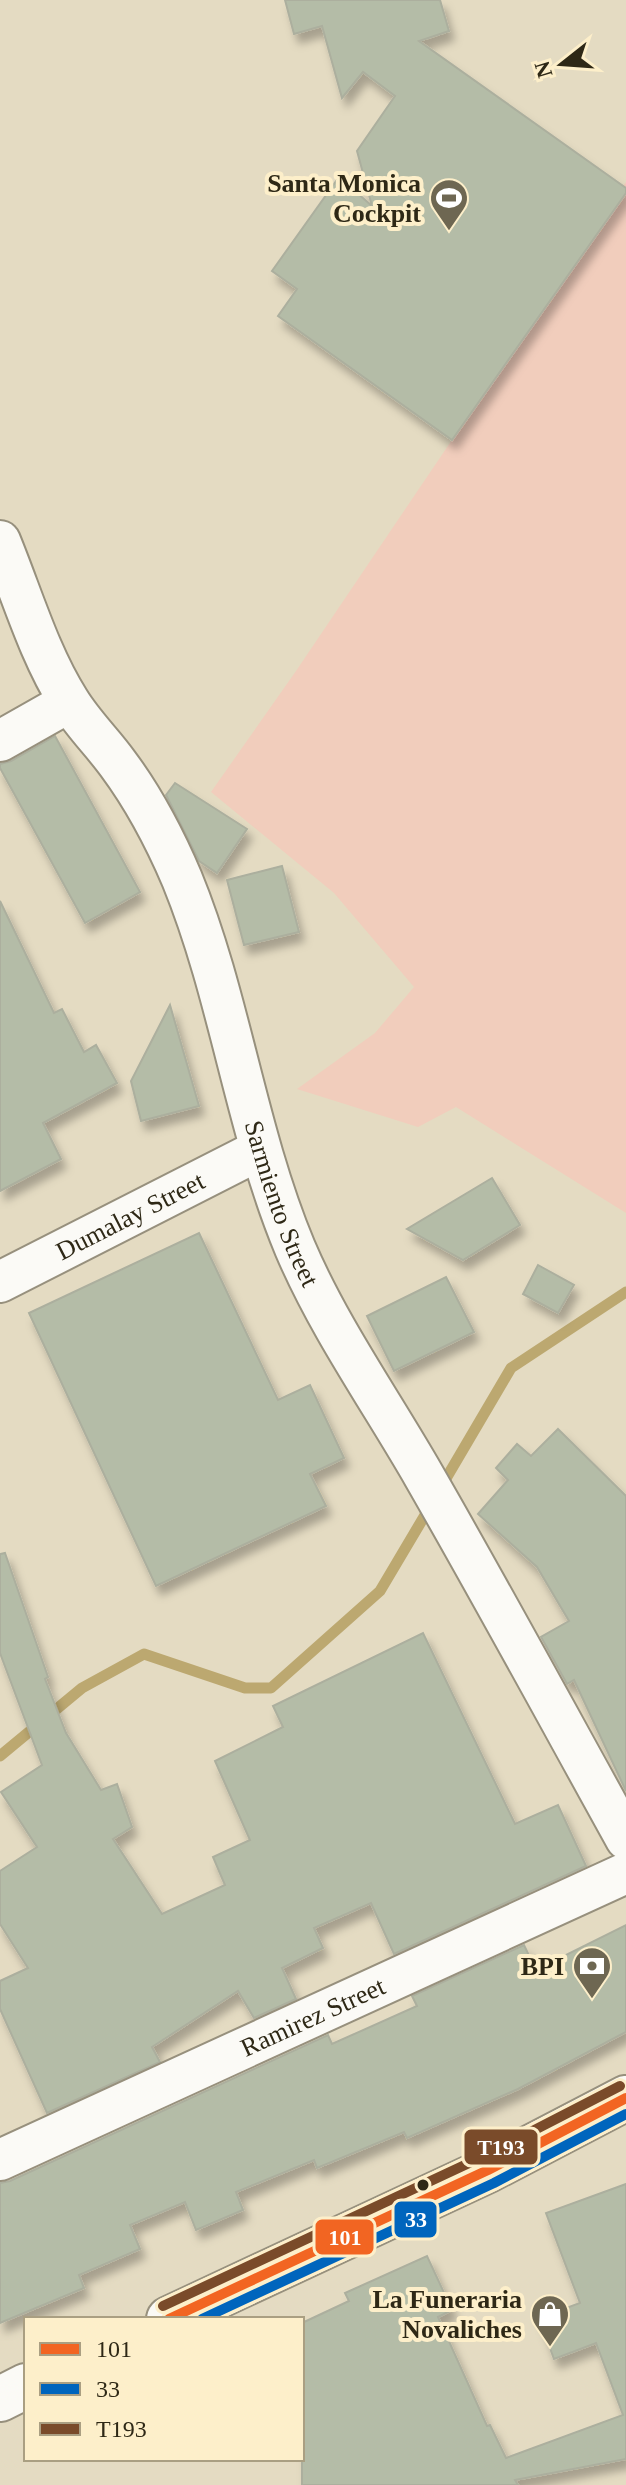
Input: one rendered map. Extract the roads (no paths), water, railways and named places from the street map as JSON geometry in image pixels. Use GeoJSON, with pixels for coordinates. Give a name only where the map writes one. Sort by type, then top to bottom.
{"type":"FeatureCollection","features":[{"type":"Feature","properties":{"kind":"main road"},"geometry":{"type":"LineString","coordinates":[[173,2317],[488,2170],[626,2098]]}},
{"type":"Feature","properties":{"kind":"main road"},"geometry":{"type":"LineString","coordinates":[[0,2399],[24,2387]]}},
{"type":"Feature","properties":{"kind":"street","name":"Sarmiento Street"},"geometry":{"type":"LineString","coordinates":[[0,541],[69,702],[150,813],[181,877],[227,1016],[259,1150],[297,1251],[337,1329],[443,1509],[626,1839]]}},
{"type":"Feature","properties":{"kind":"street"},"geometry":{"type":"LineString","coordinates":[[0,741],[69,702]]}},
{"type":"Feature","properties":{"kind":"street","name":"Dumalay Street"},"geometry":{"type":"LineString","coordinates":[[0,1282],[259,1150]]}},
{"type":"Feature","properties":{"kind":"street","name":"Ramirez Street"},"geometry":{"type":"LineString","coordinates":[[0,2160],[626,1873]]}},
{"type":"Feature","properties":{"kind":"waterway"},"geometry":{"type":"LineString","coordinates":[[441,1487],[511,1368],[626,1292]]}},
{"type":"Feature","properties":{"kind":"waterway"},"geometry":{"type":"LineString","coordinates":[[0,1756],[82,1688],[144,1654],[245,1688],[271,1688],[380,1591],[431,1505]]}},
{"type":"Feature","properties":{"kind":"place","name":"Santa Monica Cockpit"},"geometry":{"type":"Point","coordinates":[449,232]}},
{"type":"Feature","properties":{"kind":"place","name":"BPI"},"geometry":{"type":"Point","coordinates":[592,2000]}},
{"type":"Feature","properties":{"kind":"place","name":"La Funeraria Novaliches"},"geometry":{"type":"Point","coordinates":[550,2348]}}]}
